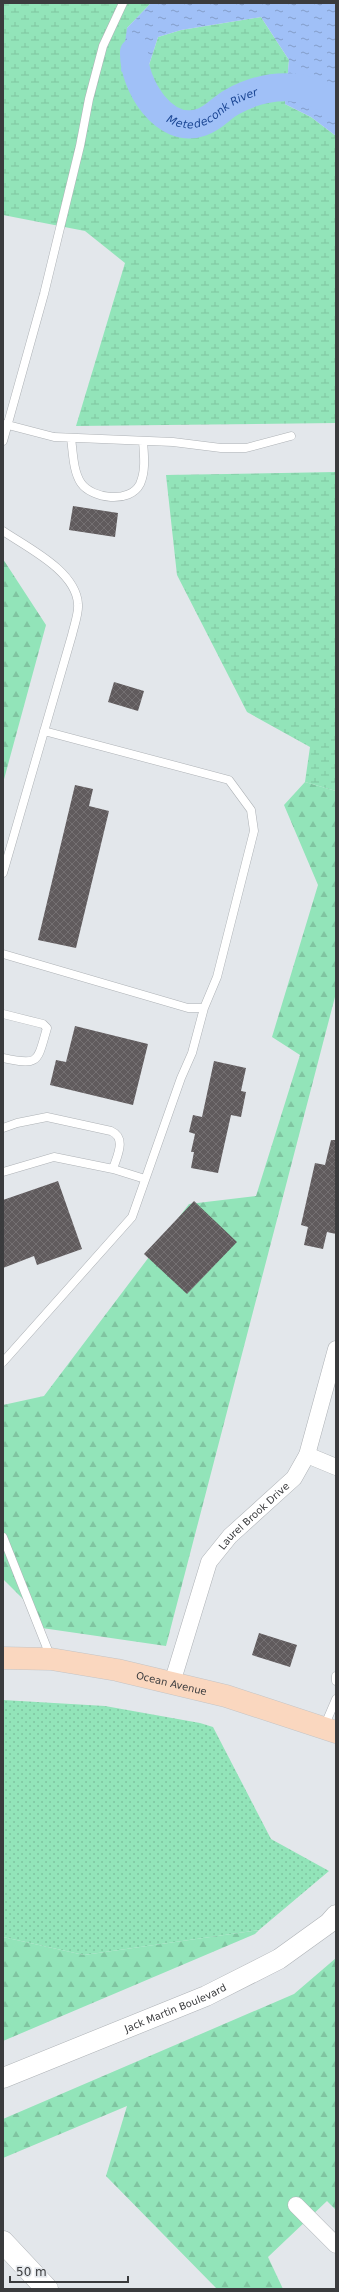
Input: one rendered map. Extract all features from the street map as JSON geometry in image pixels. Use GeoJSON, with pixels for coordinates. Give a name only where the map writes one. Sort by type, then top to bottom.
{"type":"FeatureCollection","features":[{"type":"Feature","properties":{"kind":"main road","name":"Ocean Avenue"},"geometry":{"type":"LineString","coordinates":[[3,1658],[51,1659],[117,1670],[226,1696],[330,1730]]}},
{"type":"Feature","properties":{"kind":"main road"},"geometry":{"type":"LineString","coordinates":[[3,2242],[47,2289]]}},
{"type":"Feature","properties":{"kind":"street","name":"Laurel Brook Drive"},"geometry":{"type":"LineString","coordinates":[[172,1683],[209,1562],[230,1536],[294,1478],[307,1455],[336,1350]]}},
{"type":"Feature","properties":{"kind":"street"},"geometry":{"type":"LineString","coordinates":[[307,1455],[336,1467]]}},
{"type":"Feature","properties":{"kind":"street","name":"Jack Martin Boulevard"},"geometry":{"type":"LineString","coordinates":[[3,2078],[206,1996],[279,1959],[329,1923],[336,1915]]}},
{"type":"Feature","properties":{"kind":"street"},"geometry":{"type":"LineString","coordinates":[[296,2206],[336,2245]]}},
{"type":"Feature","properties":{"kind":"lane"},"geometry":{"type":"LineString","coordinates":[[3,441],[5,425],[44,294],[80,146],[88,99],[103,46],[123,3]]}},
{"type":"Feature","properties":{"kind":"lane"},"geometry":{"type":"LineString","coordinates":[[5,425],[54,437],[143,441],[221,448],[246,448],[291,436]]}},
{"type":"Feature","properties":{"kind":"lane"},"geometry":{"type":"LineString","coordinates":[[71,438],[76,469],[81,484],[94,492],[110,498],[124,496],[133,491],[140,484],[144,469],[143,441]]}},
{"type":"Feature","properties":{"kind":"lane"},"geometry":{"type":"LineString","coordinates":[[3,531],[58,568],[69,580],[78,604],[72,635],[3,873]]}},
{"type":"Feature","properties":{"kind":"lane"},"geometry":{"type":"LineString","coordinates":[[3,1362],[132,1217],[192,1054],[204,1008],[217,977],[254,831],[251,810],[229,780],[44,731]]}},
{"type":"Feature","properties":{"kind":"lane"},"geometry":{"type":"LineString","coordinates":[[3,954],[188,1008],[204,1008]]}},
{"type":"Feature","properties":{"kind":"lane"},"geometry":{"type":"LineString","coordinates":[[3,1014],[43,1024],[46,1028],[39,1056],[33,1061],[27,1063],[3,1058]]}},
{"type":"Feature","properties":{"kind":"lane"},"geometry":{"type":"LineString","coordinates":[[3,1128],[17,1123],[47,1117],[111,1131],[120,1137],[121,1142],[113,1169]]}},
{"type":"Feature","properties":{"kind":"lane"},"geometry":{"type":"LineString","coordinates":[[3,1172],[54,1157],[113,1169],[145,1180]]}},
{"type":"Feature","properties":{"kind":"lane"},"geometry":{"type":"LineString","coordinates":[[3,1537],[51,1659]]}},
{"type":"Feature","properties":{"kind":"lane"},"geometry":{"type":"LineString","coordinates":[[336,1676],[336,1681]]}},
{"type":"Feature","properties":{"kind":"lane"},"geometry":{"type":"LineString","coordinates":[[330,1730],[336,1699]]}},
{"type":"Feature","properties":{"kind":"green space"},"geometry":{"type":"Polygon","coordinates":[[[3,3],[151,3],[127,28],[145,91],[148,68],[158,37],[181,30],[261,17],[289,60],[285,104],[311,117],[336,136],[336,423],[76,426],[125,263],[85,231],[3,215],[3,3]]]}},
{"type":"Feature","properties":{"kind":"green space"},"geometry":{"type":"Polygon","coordinates":[[[336,472],[336,791],[305,782],[310,747],[247,712],[177,575],[166,475],[336,472]]]}},
{"type":"Feature","properties":{"kind":"green space"},"geometry":{"type":"Polygon","coordinates":[[[3,559],[46,625],[3,783],[3,559]]]}},
{"type":"Feature","properties":{"kind":"green space"},"geometry":{"type":"Polygon","coordinates":[[[305,782],[336,791],[336,993],[166,1646],[35,1627],[28,1604],[3,1579],[3,1405],[44,1396],[189,1204],[256,1196],[300,1055],[272,1037],[318,885],[284,805],[305,782]]]}},
{"type":"Feature","properties":{"kind":"green space"},"geometry":{"type":"Polygon","coordinates":[[[3,1700],[105,1706],[200,1723],[213,1727],[271,1839],[329,1871],[259,1930],[84,1955],[3,1937],[3,1700]]]}},
{"type":"Feature","properties":{"kind":"green space"},"geometry":{"type":"Polygon","coordinates":[[[259,1930],[255,1934],[3,2041],[3,1937],[84,1955],[259,1930]]]}},
{"type":"Feature","properties":{"kind":"green space"},"geometry":{"type":"Polygon","coordinates":[[[336,1958],[336,2210],[327,2201],[268,2257],[283,2289],[217,2289],[106,2176],[127,2106],[3,2158],[3,2119],[294,1994],[336,1958]]]}},
{"type":"Feature","properties":{"kind":"water"},"geometry":{"type":"Polygon","coordinates":[[[151,3],[336,3],[336,136],[311,117],[285,104],[289,60],[261,17],[181,30],[158,37],[148,68],[145,92],[121,71],[127,28],[151,3]]]}},
{"type":"Feature","properties":{"kind":"building"},"geometry":{"type":"Polygon","coordinates":[[[73,506],[118,513],[115,537],[69,530],[73,506]]]}},
{"type":"Feature","properties":{"kind":"building"},"geometry":{"type":"Polygon","coordinates":[[[114,682],[144,691],[138,711],[108,702],[114,682]]]}},
{"type":"Feature","properties":{"kind":"building"},"geometry":{"type":"Polygon","coordinates":[[[75,785],[93,789],[89,806],[109,811],[76,948],[38,940],[75,785]]]}},
{"type":"Feature","properties":{"kind":"building"},"geometry":{"type":"Polygon","coordinates":[[[75,1026],[148,1044],[133,1105],[50,1085],[56,1060],[66,1062],[75,1026]]]}},
{"type":"Feature","properties":{"kind":"building"},"geometry":{"type":"Polygon","coordinates":[[[214,1061],[246,1068],[241,1091],[246,1092],[241,1117],[231,1115],[218,1173],[191,1168],[194,1152],[191,1152],[195,1134],[189,1132],[193,1115],[202,1117],[214,1061]]]}},
{"type":"Feature","properties":{"kind":"building"},"geometry":{"type":"Polygon","coordinates":[[[331,1140],[336,1140],[336,1234],[327,1232],[323,1249],[304,1245],[308,1227],[301,1225],[315,1163],[325,1165],[331,1140]]]}},
{"type":"Feature","properties":{"kind":"building"},"geometry":{"type":"Polygon","coordinates":[[[58,1181],[82,1249],[37,1265],[34,1256],[3,1268],[3,1200],[58,1181]]]}},
{"type":"Feature","properties":{"kind":"building"},"geometry":{"type":"Polygon","coordinates":[[[194,1201],[237,1242],[187,1294],[144,1254],[194,1201]]]}},
{"type":"Feature","properties":{"kind":"building"},"geometry":{"type":"Polygon","coordinates":[[[259,1633],[297,1645],[290,1667],[252,1655],[259,1633]]]}},
{"type":"Feature","properties":{"kind":"waterway","name":"Metedeconk River"},"geometry":{"type":"LineString","coordinates":[[134,52],[135,65],[145,92],[153,104],[175,121],[188,124],[202,122],[232,102],[258,91],[272,88],[299,88],[325,98],[336,107]]}}]}
